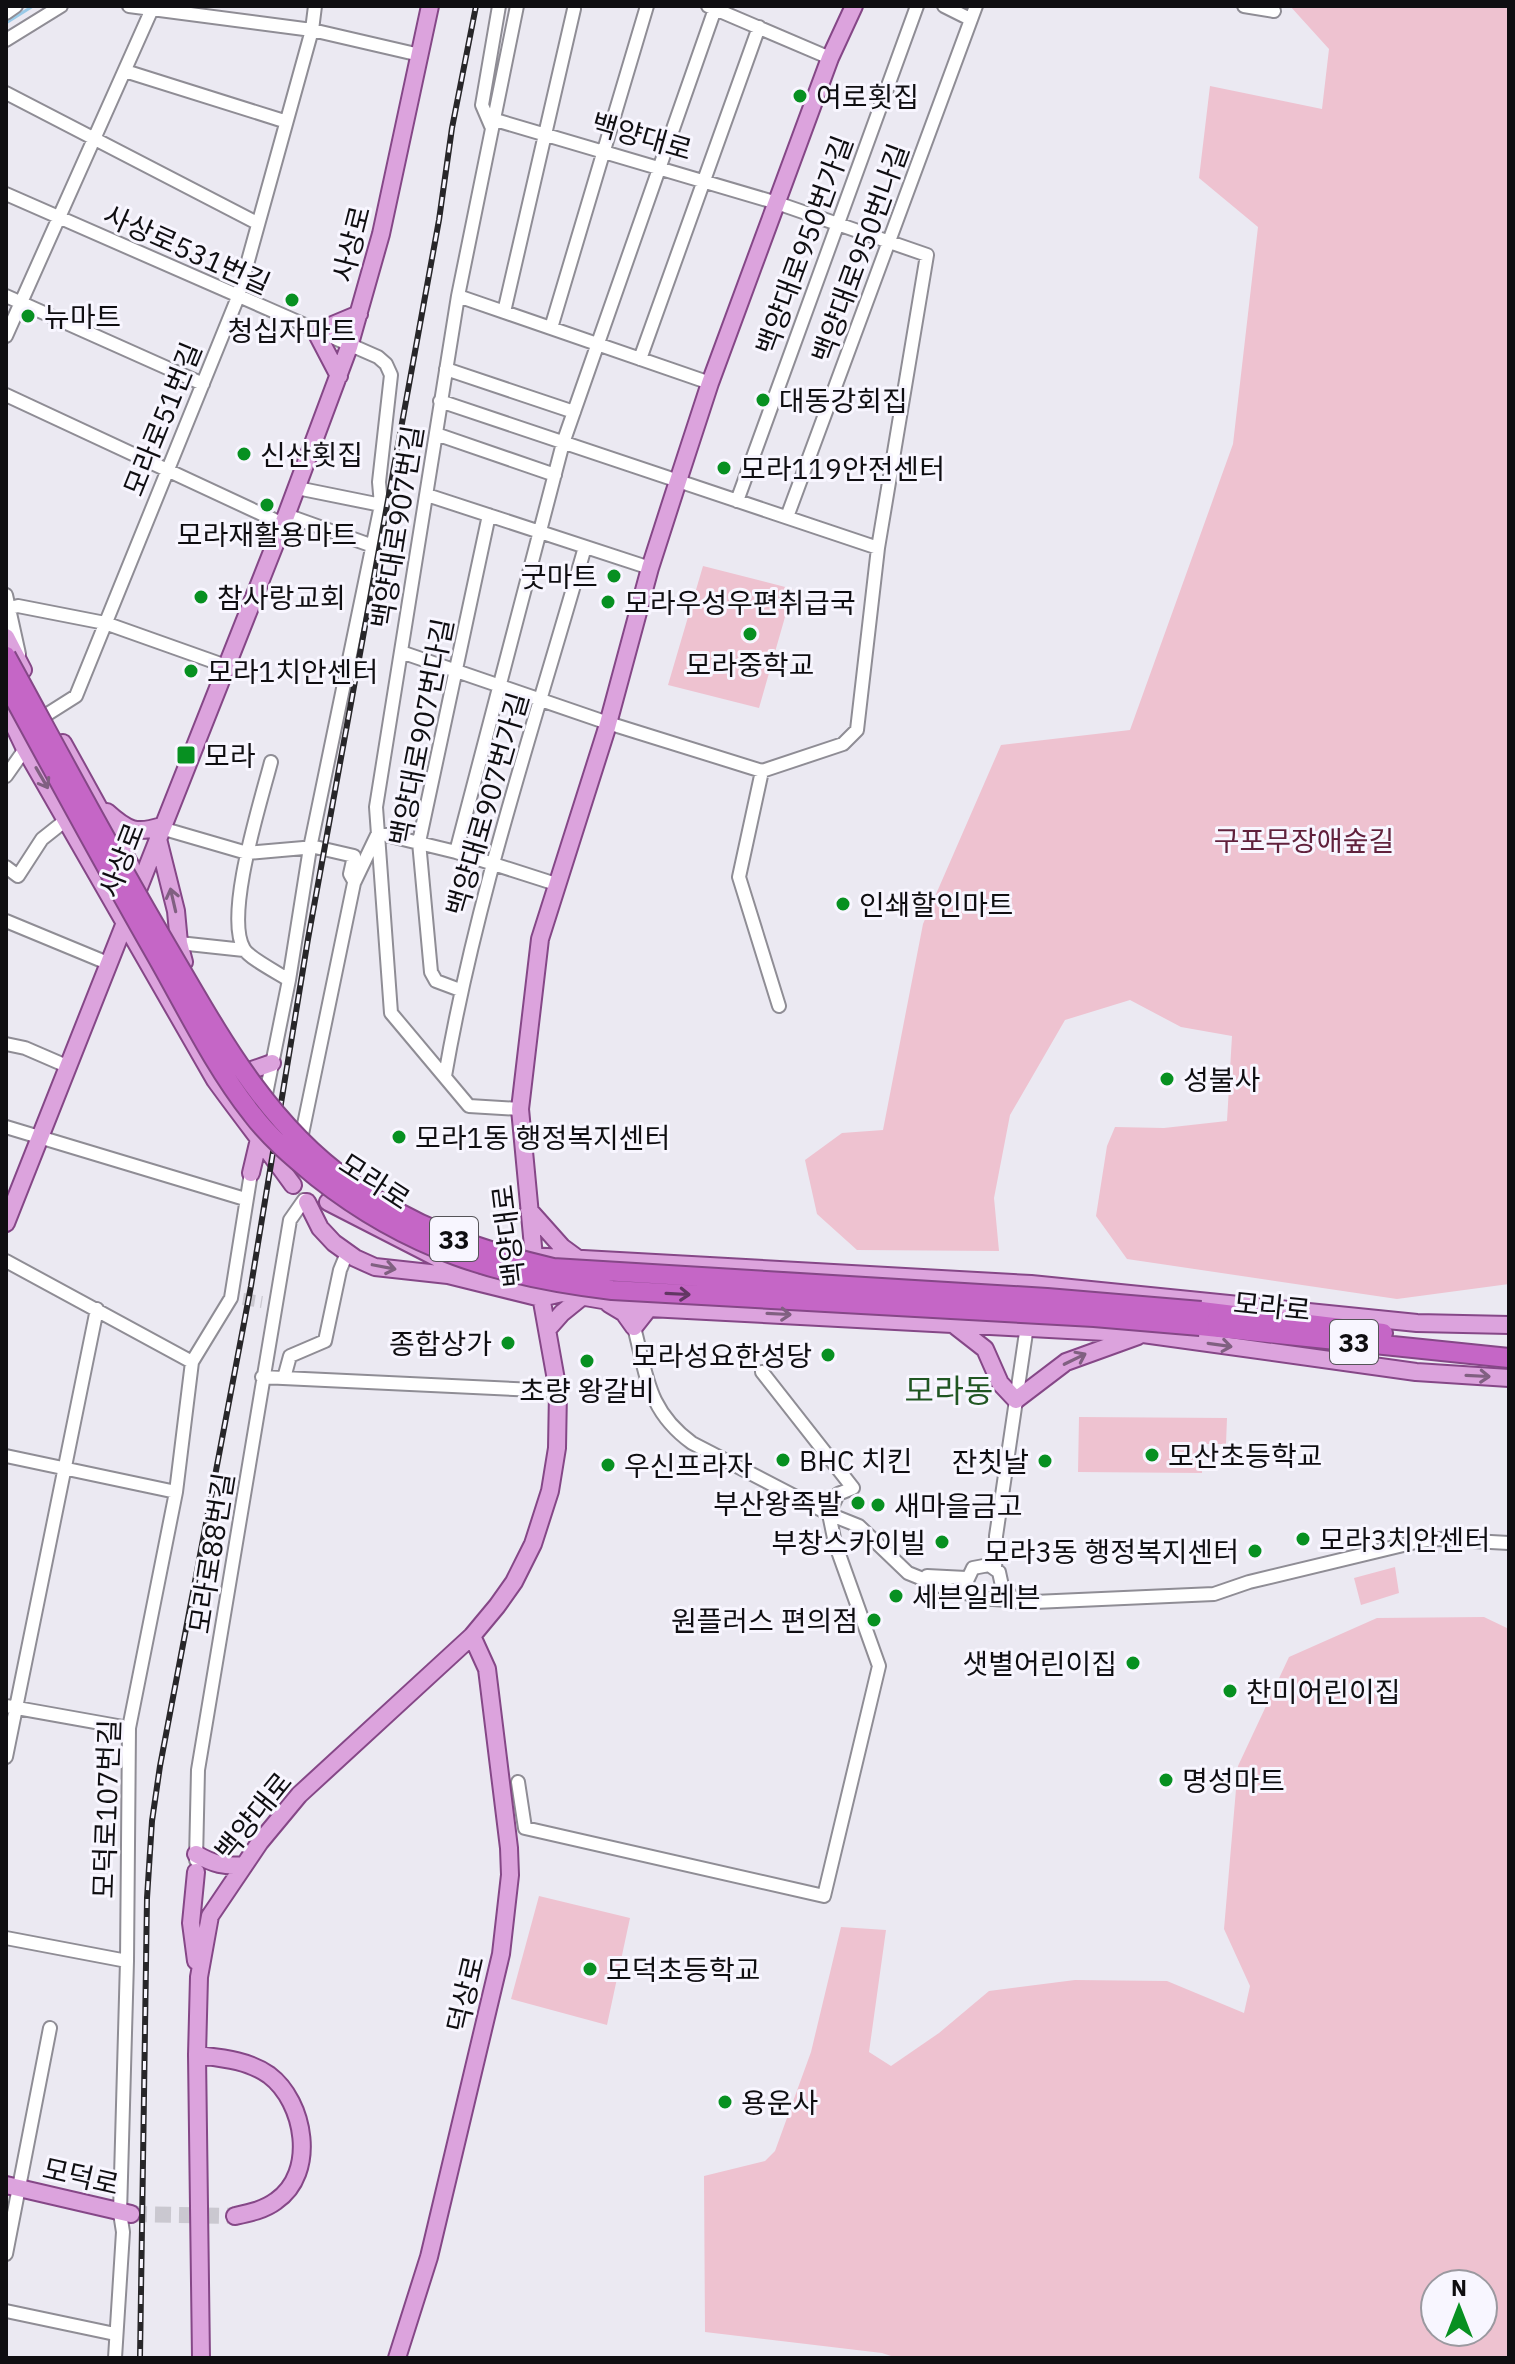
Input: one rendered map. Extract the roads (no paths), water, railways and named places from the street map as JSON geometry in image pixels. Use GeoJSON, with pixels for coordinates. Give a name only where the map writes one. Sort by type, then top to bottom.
{"type":"FeatureCollection","features":[{"type":"Feature","properties":{"kind":"highway","name":"모라로"},"geometry":{"type":"LineString","coordinates":[[6,656],[129,882],[223,1042],[258,1094],[280,1121],[345,1179],[384,1205],[436,1233],[498,1255],[553,1268],[1047,1298],[1509,1358]]}},
{"type":"Feature","properties":{"kind":"highway","name":"모라로"},"geometry":{"type":"LineString","coordinates":[[6,683],[180,997],[252,1115],[294,1159],[337,1192],[424,1245],[535,1279],[612,1290],[1094,1317],[1200,1319],[1509,1345]]}},
{"type":"Feature","properties":{"kind":"main road","name":"사상로"},"geometry":{"type":"LineString","coordinates":[[6,1223],[285,520],[339,376],[381,234],[430,6]]}},
{"type":"Feature","properties":{"kind":"main road","name":"백양대로"},"geometry":{"type":"LineString","coordinates":[[201,2358],[197,2055],[199,1977],[210,1916],[244,1865],[299,1795],[472,1636],[514,1582],[533,1544],[550,1491],[557,1448],[558,1391],[534,1257],[520,1109],[540,939],[608,723],[650,568],[710,383],[830,58],[854,6]]}},
{"type":"Feature","properties":{"kind":"main road"},"geometry":{"type":"LineString","coordinates":[[339,376],[316,332],[359,314]]}},
{"type":"Feature","properties":{"kind":"main road","name":"모라로"},"geometry":{"type":"LineString","coordinates":[[6,637],[46,715],[246,1072],[265,1099],[313,1153]]}},
{"type":"Feature","properties":{"kind":"main road","name":"모라로"},"geometry":{"type":"LineString","coordinates":[[7,716],[215,1080],[293,1185]]}},
{"type":"Feature","properties":{"kind":"main road"},"geometry":{"type":"LineString","coordinates":[[98,804],[124,827],[144,832],[160,830],[184,962]]}},
{"type":"Feature","properties":{"kind":"main road"},"geometry":{"type":"LineString","coordinates":[[113,957],[138,948]]}},
{"type":"Feature","properties":{"kind":"main road"},"geometry":{"type":"LineString","coordinates":[[246,1072],[272,1063]]}},
{"type":"Feature","properties":{"kind":"main road"},"geometry":{"type":"LineString","coordinates":[[251,1173],[259,1139]]}},
{"type":"Feature","properties":{"kind":"main road"},"geometry":{"type":"LineString","coordinates":[[313,1153],[334,1158],[343,1173],[341,1190],[328,1202],[320,1204],[306,1201],[293,1185],[296,1164],[313,1153]]}},
{"type":"Feature","properties":{"kind":"main road"},"geometry":{"type":"LineString","coordinates":[[251,1173],[275,1158]]}},
{"type":"Feature","properties":{"kind":"main road","name":"모라로"},"geometry":{"type":"LineString","coordinates":[[343,1173],[369,1195],[424,1223],[490,1246],[534,1257],[1031,1284],[1417,1323],[1509,1325]]}},
{"type":"Feature","properties":{"kind":"main road","name":"모라로"},"geometry":{"type":"LineString","coordinates":[[306,1201],[320,1228],[334,1243],[375,1267],[448,1275],[540,1292],[592,1297],[649,1308],[1143,1334],[1416,1372],[1509,1378]]}},
{"type":"Feature","properties":{"kind":"main road","name":"모라로"},"geometry":{"type":"LineString","coordinates":[[328,1202],[447,1263],[540,1292]]}},
{"type":"Feature","properties":{"kind":"main road"},"geometry":{"type":"LineString","coordinates":[[529,1210],[562,1247],[578,1259]]}},
{"type":"Feature","properties":{"kind":"main road"},"geometry":{"type":"LineString","coordinates":[[691,1266],[706,1279],[712,1290],[707,1307],[701,1310]]}},
{"type":"Feature","properties":{"kind":"main road"},"geometry":{"type":"LineString","coordinates":[[547,1330],[562,1313],[592,1297],[624,1313],[634,1327],[649,1308]]}},
{"type":"Feature","properties":{"kind":"main road"},"geometry":{"type":"LineString","coordinates":[[953,1324],[985,1349],[1000,1383],[1016,1400],[1066,1362],[1143,1334]]}},
{"type":"Feature","properties":{"kind":"main road","name":"덕상로"},"geometry":{"type":"LineString","coordinates":[[397,2358],[425,2271],[457,2142],[501,1954],[508,1909],[509,1848],[495,1721],[487,1669],[472,1636]]}},
{"type":"Feature","properties":{"kind":"main road"},"geometry":{"type":"LineString","coordinates":[[196,1854],[211,1863],[244,1865]]}},
{"type":"Feature","properties":{"kind":"main road"},"geometry":{"type":"LineString","coordinates":[[196,1872],[191,1923],[199,1977]]}},
{"type":"Feature","properties":{"kind":"main road"},"geometry":{"type":"LineString","coordinates":[[197,2055],[238,2061],[269,2075],[293,2101],[302,2130],[300,2161],[293,2180],[278,2200],[256,2211],[235,2216]]}},
{"type":"Feature","properties":{"kind":"main road","name":"모덕로"},"geometry":{"type":"LineString","coordinates":[[13,2187],[126,2214]]}},
{"type":"Feature","properties":{"kind":"street"},"geometry":{"type":"LineString","coordinates":[[6,13],[16,6]]}},
{"type":"Feature","properties":{"kind":"street"},"geometry":{"type":"LineString","coordinates":[[6,40],[61,6]]}},
{"type":"Feature","properties":{"kind":"street"},"geometry":{"type":"LineString","coordinates":[[129,6],[312,30],[420,55]]}},
{"type":"Feature","properties":{"kind":"street","name":"모라로51번길"},"geometry":{"type":"LineString","coordinates":[[46,715],[76,696],[238,297],[284,121],[312,30],[315,6]]}},
{"type":"Feature","properties":{"kind":"street"},"geometry":{"type":"LineString","coordinates":[[491,122],[482,105],[499,6]]}},
{"type":"Feature","properties":{"kind":"street","name":"백양대로907번길"},"geometry":{"type":"LineString","coordinates":[[517,6],[458,296],[376,807],[391,1013],[469,1106],[520,1109]]}},
{"type":"Feature","properties":{"kind":"street"},"geometry":{"type":"LineString","coordinates":[[504,312],[576,8],[560,6]]}},
{"type":"Feature","properties":{"kind":"street"},"geometry":{"type":"LineString","coordinates":[[551,328],[647,6]]}},
{"type":"Feature","properties":{"kind":"street","name":"백양대로950번가길"},"geometry":{"type":"LineString","coordinates":[[737,501],[917,6]]}},
{"type":"Feature","properties":{"kind":"street"},"geometry":{"type":"LineString","coordinates":[[944,6],[970,19]]}},
{"type":"Feature","properties":{"kind":"street","name":"백양대로950번나길"},"geometry":{"type":"LineString","coordinates":[[787,517],[891,243],[976,6]]}},
{"type":"Feature","properties":{"kind":"street"},"geometry":{"type":"LineString","coordinates":[[1244,6],[1274,11]]}},
{"type":"Feature","properties":{"kind":"street"},"geometry":{"type":"LineString","coordinates":[[456,852],[563,443],[659,168],[711,7],[830,58]]}},
{"type":"Feature","properties":{"kind":"street"},"geometry":{"type":"LineString","coordinates":[[6,336],[152,9]]}},
{"type":"Feature","properties":{"kind":"street"},"geometry":{"type":"LineString","coordinates":[[640,359],[759,27]]}},
{"type":"Feature","properties":{"kind":"street"},"geometry":{"type":"LineString","coordinates":[[125,71],[284,121]]}},
{"type":"Feature","properties":{"kind":"street"},"geometry":{"type":"LineString","coordinates":[[6,93],[257,223]]}},
{"type":"Feature","properties":{"kind":"street","name":"백양대로"},"geometry":{"type":"LineString","coordinates":[[491,122],[777,203],[927,255],[878,548]]}},
{"type":"Feature","properties":{"kind":"street","name":"사상로531번길"},"geometry":{"type":"LineString","coordinates":[[6,194],[349,347],[378,357],[391,375],[379,482],[381,505],[310,848],[289,980],[265,1099]]}},
{"type":"Feature","properties":{"kind":"street"},"geometry":{"type":"LineString","coordinates":[[6,296],[203,384]]}},
{"type":"Feature","properties":{"kind":"street"},"geometry":{"type":"LineString","coordinates":[[458,296],[710,383]]}},
{"type":"Feature","properties":{"kind":"street"},"geometry":{"type":"LineString","coordinates":[[446,369],[574,412]]}},
{"type":"Feature","properties":{"kind":"street"},"geometry":{"type":"LineString","coordinates":[[6,395],[285,520],[373,546]]}},
{"type":"Feature","properties":{"kind":"street"},"geometry":{"type":"LineString","coordinates":[[401,652],[608,723],[762,771],[843,744],[857,730],[878,548],[440,401]]}},
{"type":"Feature","properties":{"kind":"street"},"geometry":{"type":"LineString","coordinates":[[436,434],[555,475]]}},
{"type":"Feature","properties":{"kind":"street"},"geometry":{"type":"LineString","coordinates":[[297,488],[381,505]]}},
{"type":"Feature","properties":{"kind":"street"},"geometry":{"type":"LineString","coordinates":[[427,495],[650,568]]}},
{"type":"Feature","properties":{"kind":"street","name":"백양대로907번다길"},"geometry":{"type":"LineString","coordinates":[[460,990],[436,981],[431,972],[419,842],[489,515]]}},
{"type":"Feature","properties":{"kind":"street","name":"백양대로907번가길"},"geometry":{"type":"LineString","coordinates":[[445,1076],[460,990],[492,863],[585,547]]}},
{"type":"Feature","properties":{"kind":"street"},"geometry":{"type":"LineString","coordinates":[[22,668],[7,604],[105,623],[226,666]]}},
{"type":"Feature","properties":{"kind":"street"},"geometry":{"type":"LineString","coordinates":[[6,776],[25,749]]}},
{"type":"Feature","properties":{"kind":"street"},"geometry":{"type":"LineString","coordinates":[[244,950],[236,923],[247,853],[271,762]]}},
{"type":"Feature","properties":{"kind":"street"},"geometry":{"type":"LineString","coordinates":[[762,771],[739,877],[779,1006]]}},
{"type":"Feature","properties":{"kind":"street"},"geometry":{"type":"LineString","coordinates":[[6,867],[18,876],[42,839],[66,820]]}},
{"type":"Feature","properties":{"kind":"street"},"geometry":{"type":"LineString","coordinates":[[160,830],[247,853],[310,848],[354,856],[350,874],[354,883]]}},
{"type":"Feature","properties":{"kind":"street"},"geometry":{"type":"LineString","coordinates":[[301,1139],[354,883],[378,833],[456,852],[556,884]]}},
{"type":"Feature","properties":{"kind":"street"},"geometry":{"type":"LineString","coordinates":[[6,921],[113,957]]}},
{"type":"Feature","properties":{"kind":"street"},"geometry":{"type":"LineString","coordinates":[[179,943],[244,950],[289,980]]}},
{"type":"Feature","properties":{"kind":"street"},"geometry":{"type":"LineString","coordinates":[[6,1044],[25,1048],[69,1067]]}},
{"type":"Feature","properties":{"kind":"street"},"geometry":{"type":"LineString","coordinates":[[6,1127],[245,1199]]}},
{"type":"Feature","properties":{"kind":"street"},"geometry":{"type":"LineString","coordinates":[[6,1261],[192,1362],[237,1298],[245,1199],[251,1173]]}},
{"type":"Feature","properties":{"kind":"street","name":"모라로88번길"},"geometry":{"type":"LineString","coordinates":[[210,1916],[198,1891],[196,1872],[198,1770],[262,1377],[268,1304],[290,1220],[306,1201]]}},
{"type":"Feature","properties":{"kind":"street"},"geometry":{"type":"LineString","coordinates":[[284,1378],[290,1356],[325,1341],[340,1270],[347,1253]]}},
{"type":"Feature","properties":{"kind":"street"},"geometry":{"type":"LineString","coordinates":[[995,1569],[996,1536],[1031,1284]]}},
{"type":"Feature","properties":{"kind":"street"},"geometry":{"type":"LineString","coordinates":[[6,1757],[11,1707],[97,1309]]}},
{"type":"Feature","properties":{"kind":"street"},"geometry":{"type":"LineString","coordinates":[[634,1327],[651,1391],[673,1429],[692,1443],[829,1514],[859,1526],[908,1573],[982,1601],[1214,1594],[1249,1582],[1420,1541],[1509,1543]]}},
{"type":"Feature","properties":{"kind":"street","name":"모덕로107번길"},"geometry":{"type":"LineString","coordinates":[[115,2358],[126,2214],[129,1728],[176,1492],[192,1362]]}},
{"type":"Feature","properties":{"kind":"street"},"geometry":{"type":"LineString","coordinates":[[518,1782],[525,1828],[824,1896],[879,1666],[835,1543],[829,1514],[838,1494],[853,1488],[762,1372]]}},
{"type":"Feature","properties":{"kind":"street"},"geometry":{"type":"LineString","coordinates":[[262,1377],[558,1391]]}},
{"type":"Feature","properties":{"kind":"street"},"geometry":{"type":"LineString","coordinates":[[6,1456],[176,1492]]}},
{"type":"Feature","properties":{"kind":"street"},"geometry":{"type":"LineString","coordinates":[[969,1594],[966,1578],[970,1571],[981,1565],[996,1536]]}},
{"type":"Feature","properties":{"kind":"street"},"geometry":{"type":"LineString","coordinates":[[981,1565],[995,1569],[1001,1577],[1002,1586],[1017,1602]]}},
{"type":"Feature","properties":{"kind":"street"},"geometry":{"type":"LineString","coordinates":[[908,1573],[966,1578]]}},
{"type":"Feature","properties":{"kind":"street"},"geometry":{"type":"LineString","coordinates":[[993,1599],[1002,1586]]}},
{"type":"Feature","properties":{"kind":"street"},"geometry":{"type":"LineString","coordinates":[[11,1707],[129,1728]]}},
{"type":"Feature","properties":{"kind":"street"},"geometry":{"type":"LineString","coordinates":[[6,1938],[127,1961]]}},
{"type":"Feature","properties":{"kind":"street","name":"모덕로"},"geometry":{"type":"LineString","coordinates":[[13,2187],[50,2028]]}},
{"type":"Feature","properties":{"kind":"street"},"geometry":{"type":"LineString","coordinates":[[6,2254],[13,2187]]}},
{"type":"Feature","properties":{"kind":"street"},"geometry":{"type":"LineString","coordinates":[[6,2311],[115,2334]]}},
{"type":"Feature","properties":{"kind":"waterway"},"geometry":{"type":"LineString","coordinates":[[6,23],[33,6]]}},
{"type":"Feature","properties":{"kind":"tunnel"},"geometry":{"type":"LineString","coordinates":[[243,1299],[262,1302]]}},
{"type":"Feature","properties":{"kind":"tunnel"},"geometry":{"type":"LineString","coordinates":[[131,2214],[235,2216]]}},
{"type":"Feature","properties":{"kind":"railway"},"geometry":{"type":"LineString","coordinates":[[140,2358],[147,1898],[152,1821],[251,1286],[308,939],[476,6]]}},
{"type":"Feature","properties":{"kind":"place","name":"여로횟집"},"geometry":{"type":"Point","coordinates":[800,96]}},
{"type":"Feature","properties":{"kind":"place","name":"청십자마트"},"geometry":{"type":"Point","coordinates":[292,300]}},
{"type":"Feature","properties":{"kind":"place","name":"뉴마트"},"geometry":{"type":"Point","coordinates":[28,316]}},
{"type":"Feature","properties":{"kind":"place","name":"대동강회집"},"geometry":{"type":"Point","coordinates":[763,400]}},
{"type":"Feature","properties":{"kind":"place","name":"신산횟집"},"geometry":{"type":"Point","coordinates":[244,454]}},
{"type":"Feature","properties":{"kind":"place","name":"모라119안전센터"},"geometry":{"type":"Point","coordinates":[724,468]}},
{"type":"Feature","properties":{"kind":"place","name":"모라재활용마트"},"geometry":{"type":"Point","coordinates":[267,505]}},
{"type":"Feature","properties":{"kind":"place","name":"굿마트"},"geometry":{"type":"Point","coordinates":[614,576]}},
{"type":"Feature","properties":{"kind":"place","name":"참사랑교회"},"geometry":{"type":"Point","coordinates":[201,597]}},
{"type":"Feature","properties":{"kind":"place","name":"모라우성우편취급국"},"geometry":{"type":"Point","coordinates":[608,602]}},
{"type":"Feature","properties":{"kind":"place","name":"모라중학교"},"geometry":{"type":"Point","coordinates":[750,634]}},
{"type":"Feature","properties":{"kind":"place","name":"모라1치안센터"},"geometry":{"type":"Point","coordinates":[191,671]}},
{"type":"Feature","properties":{"kind":"place","name":"모라"},"geometry":{"type":"Point","coordinates":[186,755]}},
{"type":"Feature","properties":{"kind":"place","name":"인쇄할인마트"},"geometry":{"type":"Point","coordinates":[843,904]}},
{"type":"Feature","properties":{"kind":"place","name":"성불사"},"geometry":{"type":"Point","coordinates":[1167,1079]}},
{"type":"Feature","properties":{"kind":"place","name":"모라1동 행정복지센터"},"geometry":{"type":"Point","coordinates":[399,1137]}},
{"type":"Feature","properties":{"kind":"place","name":"종합상가"},"geometry":{"type":"Point","coordinates":[508,1343]}},
{"type":"Feature","properties":{"kind":"place","name":"모라성요한성당"},"geometry":{"type":"Point","coordinates":[828,1355]}},
{"type":"Feature","properties":{"kind":"place","name":"초량 왕갈비"},"geometry":{"type":"Point","coordinates":[587,1361]}},
{"type":"Feature","properties":{"kind":"place","name":"모산초등학교"},"geometry":{"type":"Point","coordinates":[1152,1455]}},
{"type":"Feature","properties":{"kind":"place","name":"BHC 치킨"},"geometry":{"type":"Point","coordinates":[783,1460]}},
{"type":"Feature","properties":{"kind":"place","name":"잔칫날"},"geometry":{"type":"Point","coordinates":[1045,1461]}},
{"type":"Feature","properties":{"kind":"place","name":"우신프라자"},"geometry":{"type":"Point","coordinates":[608,1465]}},
{"type":"Feature","properties":{"kind":"place","name":"부산왕족발"},"geometry":{"type":"Point","coordinates":[858,1503]}},
{"type":"Feature","properties":{"kind":"place","name":"새마을금고"},"geometry":{"type":"Point","coordinates":[878,1505]}},
{"type":"Feature","properties":{"kind":"place","name":"모라3치안센터"},"geometry":{"type":"Point","coordinates":[1303,1539]}},
{"type":"Feature","properties":{"kind":"place","name":"부창스카이빌"},"geometry":{"type":"Point","coordinates":[942,1542]}},
{"type":"Feature","properties":{"kind":"place","name":"모라3동 행정복지센터"},"geometry":{"type":"Point","coordinates":[1255,1551]}},
{"type":"Feature","properties":{"kind":"place","name":"세븐일레븐"},"geometry":{"type":"Point","coordinates":[896,1596]}},
{"type":"Feature","properties":{"kind":"place","name":"원플러스 편의점"},"geometry":{"type":"Point","coordinates":[874,1620]}},
{"type":"Feature","properties":{"kind":"place","name":"샛별어린이집"},"geometry":{"type":"Point","coordinates":[1133,1663]}},
{"type":"Feature","properties":{"kind":"place","name":"찬미어린이집"},"geometry":{"type":"Point","coordinates":[1230,1691]}},
{"type":"Feature","properties":{"kind":"place","name":"명성마트"},"geometry":{"type":"Point","coordinates":[1166,1780]}},
{"type":"Feature","properties":{"kind":"place","name":"모덕초등학교"},"geometry":{"type":"Point","coordinates":[590,1969]}},
{"type":"Feature","properties":{"kind":"place","name":"용운사"},"geometry":{"type":"Point","coordinates":[725,2102]}},
{"type":"Feature","properties":{"kind":"district","name":"모라동"},"geometry":{"type":"Point","coordinates":[949,1390]}},
{"type":"Feature","properties":{"kind":"park label","name":"구포무장애숲길"},"geometry":{"type":"Point","coordinates":[1304,840]}}]}
